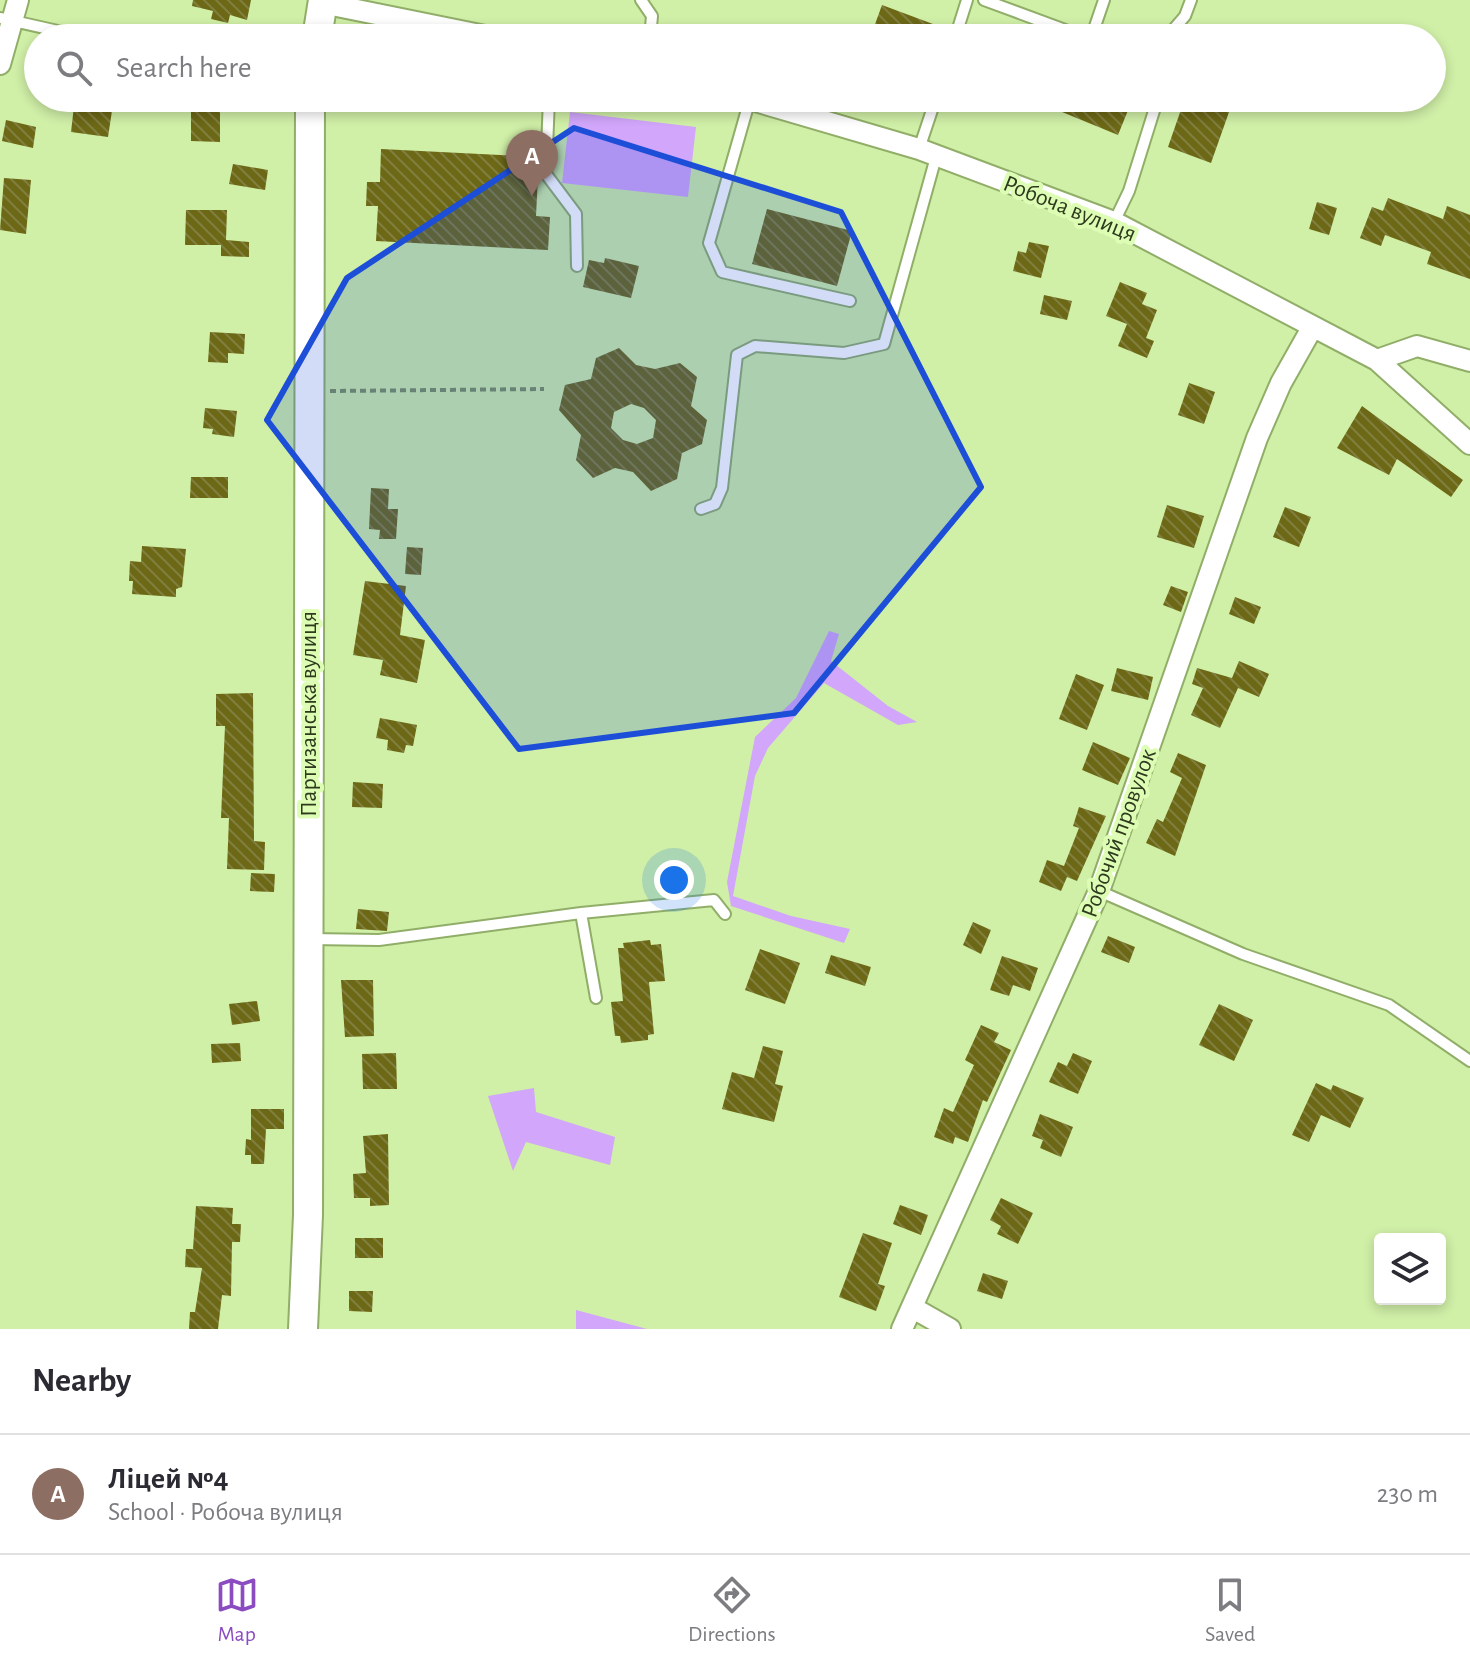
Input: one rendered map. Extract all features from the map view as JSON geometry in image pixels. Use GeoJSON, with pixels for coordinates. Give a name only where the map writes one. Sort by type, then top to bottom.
{"type":"FeatureCollection","features":[{"type":"Feature","properties":{"kind":"main road"},"geometry":{"type":"LineString","coordinates":[[319,24],[323,2]]}},
{"type":"Feature","properties":{"kind":"main road","name":"Партизанська вулиця"},"geometry":{"type":"LineString","coordinates":[[303,1329],[308,1215],[310,112]]}},
{"type":"Feature","properties":{"kind":"street"},"geometry":{"type":"LineString","coordinates":[[0,64],[6,21],[18,0]]}},
{"type":"Feature","properties":{"kind":"street"},"geometry":{"type":"LineString","coordinates":[[323,2],[428,24]]}},
{"type":"Feature","properties":{"kind":"street","name":"Робоча вулиця"},"geometry":{"type":"LineString","coordinates":[[791,112],[928,153],[1114,222],[1377,360],[1470,444]]}},
{"type":"Feature","properties":{"kind":"street","name":"Робочий провулок"},"geometry":{"type":"LineString","coordinates":[[902,1329],[1099,891],[1257,438],[1281,383],[1312,328]]}},
{"type":"Feature","properties":{"kind":"street"},"geometry":{"type":"LineString","coordinates":[[1377,360],[1417,346],[1470,361]]}},
{"type":"Feature","properties":{"kind":"street"},"geometry":{"type":"LineString","coordinates":[[913,1308],[950,1329]]}},
{"type":"Feature","properties":{"kind":"lane"},"geometry":{"type":"LineString","coordinates":[[641,0],[652,16],[651,24]]}},
{"type":"Feature","properties":{"kind":"lane"},"geometry":{"type":"LineString","coordinates":[[959,24],[967,0]]}},
{"type":"Feature","properties":{"kind":"lane"},"geometry":{"type":"LineString","coordinates":[[984,0],[1050,24]]}},
{"type":"Feature","properties":{"kind":"lane"},"geometry":{"type":"LineString","coordinates":[[1095,24],[1104,0]]}},
{"type":"Feature","properties":{"kind":"lane"},"geometry":{"type":"LineString","coordinates":[[1178,24],[1191,0]]}},
{"type":"Feature","properties":{"kind":"lane"},"geometry":{"type":"LineString","coordinates":[[548,112],[546,174],[576,214],[577,266]]}},
{"type":"Feature","properties":{"kind":"lane"},"geometry":{"type":"LineString","coordinates":[[744,112],[709,243],[722,272],[850,301]]}},
{"type":"Feature","properties":{"kind":"lane"},"geometry":{"type":"LineString","coordinates":[[701,509],[715,504],[722,488],[737,355],[755,346],[844,353],[884,344],[928,153],[934,112]]}},
{"type":"Feature","properties":{"kind":"lane"},"geometry":{"type":"LineString","coordinates":[[1114,222],[1129,191],[1154,112]]}},
{"type":"Feature","properties":{"kind":"lane"},"geometry":{"type":"LineString","coordinates":[[1099,891],[1243,954],[1389,1005],[1470,1061]]}},
{"type":"Feature","properties":{"kind":"lane"},"geometry":{"type":"LineString","coordinates":[[308,939],[379,940],[581,913],[714,900],[725,914]]}},
{"type":"Feature","properties":{"kind":"lane"},"geometry":{"type":"LineString","coordinates":[[581,913],[596,998]]}},
{"type":"Feature","properties":{"kind":"path"},"geometry":{"type":"LineString","coordinates":[[308,391],[544,389]]}},
{"type":"Feature","properties":{"kind":"highlighted area"},"geometry":{"type":"Polygon","coordinates":[[[574,128],[841,212],[981,487],[794,713],[519,749],[267,420],[347,278],[574,128]]]}},
{"type":"Feature","properties":{"kind":"shaded area"},"geometry":{"type":"Polygon","coordinates":[[[570,112],[696,127],[688,197],[562,183],[570,112]]]}},
{"type":"Feature","properties":{"kind":"shaded area"},"geometry":{"type":"Polygon","coordinates":[[[829,631],[839,634],[831,661],[888,706],[917,722],[898,725],[824,683],[768,748],[755,776],[733,896],[791,916],[850,929],[844,943],[731,906],[727,882],[755,737],[796,698],[829,631]]]}},
{"type":"Feature","properties":{"kind":"shaded area"},"geometry":{"type":"Polygon","coordinates":[[[534,1088],[536,1112],[615,1137],[610,1165],[526,1142],[513,1171],[488,1096],[534,1088]]]}},
{"type":"Feature","properties":{"kind":"shaded area"},"geometry":{"type":"Polygon","coordinates":[[[576,1310],[647,1329],[576,1329],[576,1310]]]}},
{"type":"Feature","properties":{"kind":"building"},"geometry":{"type":"Polygon","coordinates":[[[193,0],[251,0],[247,20],[230,15],[228,23],[211,19],[213,11],[192,6],[193,0]]]}},
{"type":"Feature","properties":{"kind":"building"},"geometry":{"type":"Polygon","coordinates":[[[882,5],[933,24],[875,24],[882,5]]]}},
{"type":"Feature","properties":{"kind":"building"},"geometry":{"type":"Polygon","coordinates":[[[73,112],[112,112],[108,137],[71,132],[73,112]]]}},
{"type":"Feature","properties":{"kind":"building"},"geometry":{"type":"Polygon","coordinates":[[[191,112],[220,112],[220,142],[191,141],[191,112]]]}},
{"type":"Feature","properties":{"kind":"building"},"geometry":{"type":"Polygon","coordinates":[[[1062,112],[1127,112],[1118,135],[1062,112]]]}},
{"type":"Feature","properties":{"kind":"building"},"geometry":{"type":"Polygon","coordinates":[[[1180,112],[1229,112],[1211,163],[1168,147],[1180,112]]]}},
{"type":"Feature","properties":{"kind":"building"},"geometry":{"type":"Polygon","coordinates":[[[6,120],[36,127],[33,148],[2,141],[6,120]]]}},
{"type":"Feature","properties":{"kind":"building"},"geometry":{"type":"Polygon","coordinates":[[[381,149],[539,157],[536,216],[550,217],[548,250],[376,241],[378,206],[366,206],[367,182],[380,182],[381,149]]]}},
{"type":"Feature","properties":{"kind":"building"},"geometry":{"type":"Polygon","coordinates":[[[233,164],[268,170],[265,190],[229,184],[233,164]]]}},
{"type":"Feature","properties":{"kind":"building"},"geometry":{"type":"Polygon","coordinates":[[[4,178],[31,180],[26,234],[0,230],[4,178]]]}},
{"type":"Feature","properties":{"kind":"building"},"geometry":{"type":"Polygon","coordinates":[[[1388,198],[1443,219],[1447,206],[1470,215],[1470,279],[1427,264],[1431,252],[1385,235],[1381,246],[1360,238],[1372,207],[1383,211],[1388,198]]]}},
{"type":"Feature","properties":{"kind":"building"},"geometry":{"type":"Polygon","coordinates":[[[1317,202],[1337,208],[1329,235],[1309,229],[1317,202]]]}},
{"type":"Feature","properties":{"kind":"building"},"geometry":{"type":"Polygon","coordinates":[[[767,209],[852,231],[837,286],[752,264],[767,209]]]}},
{"type":"Feature","properties":{"kind":"building"},"geometry":{"type":"Polygon","coordinates":[[[186,210],[227,210],[226,240],[249,242],[249,257],[221,256],[221,245],[185,245],[186,210]]]}},
{"type":"Feature","properties":{"kind":"building"},"geometry":{"type":"Polygon","coordinates":[[[1029,242],[1049,246],[1041,278],[1013,271],[1018,251],[1026,253],[1029,242]]]}},
{"type":"Feature","properties":{"kind":"building"},"geometry":{"type":"Polygon","coordinates":[[[605,258],[639,266],[631,298],[583,287],[589,260],[604,263],[605,258]]]}},
{"type":"Feature","properties":{"kind":"building"},"geometry":{"type":"Polygon","coordinates":[[[1120,282],[1147,293],[1142,304],[1157,310],[1146,338],[1154,341],[1147,358],[1118,346],[1127,324],[1106,316],[1120,282]]]}},
{"type":"Feature","properties":{"kind":"building"},"geometry":{"type":"Polygon","coordinates":[[[1044,295],[1072,301],[1067,320],[1040,314],[1044,295]]]}},
{"type":"Feature","properties":{"kind":"building"},"geometry":{"type":"Polygon","coordinates":[[[210,332],[245,334],[244,354],[228,353],[228,363],[208,362],[210,332]]]}},
{"type":"Feature","properties":{"kind":"building"},"geometry":{"type":"Polygon","coordinates":[[[619,348],[636,365],[655,369],[680,363],[697,377],[691,406],[707,420],[702,444],[682,453],[677,479],[651,491],[633,472],[615,468],[593,478],[576,460],[581,435],[559,410],[565,385],[591,379],[596,358],[619,348]],[[631,404],[614,412],[611,428],[623,440],[637,444],[653,438],[656,420],[644,408],[631,404]]]}},
{"type":"Feature","properties":{"kind":"building"},"geometry":{"type":"Polygon","coordinates":[[[1189,383],[1215,392],[1204,424],[1178,415],[1189,383]]]}},
{"type":"Feature","properties":{"kind":"building"},"geometry":{"type":"Polygon","coordinates":[[[1362,406],[1463,480],[1451,497],[1397,459],[1389,475],[1337,448],[1362,406]]]}},
{"type":"Feature","properties":{"kind":"building"},"geometry":{"type":"Polygon","coordinates":[[[205,408],[237,411],[234,437],[212,434],[213,429],[203,428],[205,408]]]}},
{"type":"Feature","properties":{"kind":"building"},"geometry":{"type":"Polygon","coordinates":[[[191,477],[228,477],[228,498],[190,498],[191,477]]]}},
{"type":"Feature","properties":{"kind":"building"},"geometry":{"type":"Polygon","coordinates":[[[371,488],[389,489],[388,509],[398,509],[396,539],[379,539],[380,530],[369,529],[371,488]]]}},
{"type":"Feature","properties":{"kind":"building"},"geometry":{"type":"Polygon","coordinates":[[[1167,505],[1204,516],[1194,548],[1157,537],[1167,505]]]}},
{"type":"Feature","properties":{"kind":"building"},"geometry":{"type":"Polygon","coordinates":[[[1285,507],[1311,517],[1299,547],[1273,537],[1285,507]]]}},
{"type":"Feature","properties":{"kind":"building"},"geometry":{"type":"Polygon","coordinates":[[[142,546],[186,549],[182,587],[176,589],[176,597],[132,594],[130,561],[141,562],[142,546]]]}},
{"type":"Feature","properties":{"kind":"building"},"geometry":{"type":"Polygon","coordinates":[[[407,547],[423,548],[421,575],[405,574],[407,547]]]}},
{"type":"Feature","properties":{"kind":"building"},"geometry":{"type":"Polygon","coordinates":[[[365,581],[406,586],[400,635],[425,640],[417,683],[380,675],[383,660],[353,655],[365,581]]]}},
{"type":"Feature","properties":{"kind":"building"},"geometry":{"type":"Polygon","coordinates":[[[1171,586],[1188,592],[1181,612],[1163,605],[1171,586]]]}},
{"type":"Feature","properties":{"kind":"building"},"geometry":{"type":"Polygon","coordinates":[[[1235,597],[1261,607],[1254,624],[1229,614],[1235,597]]]}},
{"type":"Feature","properties":{"kind":"building"},"geometry":{"type":"Polygon","coordinates":[[[1239,661],[1269,674],[1259,697],[1238,688],[1220,728],[1191,715],[1203,688],[1192,684],[1197,668],[1232,678],[1239,661]]]}},
{"type":"Feature","properties":{"kind":"building"},"geometry":{"type":"Polygon","coordinates":[[[1117,668],[1153,677],[1148,700],[1111,691],[1117,668]]]}},
{"type":"Feature","properties":{"kind":"building"},"geometry":{"type":"Polygon","coordinates":[[[1076,674],[1104,685],[1087,730],[1059,719],[1076,674]]]}},
{"type":"Feature","properties":{"kind":"building"},"geometry":{"type":"Polygon","coordinates":[[[253,693],[254,841],[265,842],[264,870],[227,869],[229,818],[221,818],[225,726],[216,726],[216,694],[253,693]]]}},
{"type":"Feature","properties":{"kind":"building"},"geometry":{"type":"Polygon","coordinates":[[[380,718],[417,725],[413,746],[406,745],[404,753],[387,750],[388,740],[376,738],[380,718]]]}},
{"type":"Feature","properties":{"kind":"building"},"geometry":{"type":"Polygon","coordinates":[[[1093,742],[1130,758],[1118,785],[1082,770],[1093,742]]]}},
{"type":"Feature","properties":{"kind":"building"},"geometry":{"type":"Polygon","coordinates":[[[1178,753],[1206,765],[1175,856],[1146,843],[1157,819],[1163,822],[1182,778],[1170,772],[1178,753]]]}},
{"type":"Feature","properties":{"kind":"building"},"geometry":{"type":"Polygon","coordinates":[[[353,782],[383,784],[382,808],[352,807],[353,782]]]}},
{"type":"Feature","properties":{"kind":"building"},"geometry":{"type":"Polygon","coordinates":[[[1079,807],[1106,816],[1077,881],[1067,877],[1061,891],[1039,882],[1047,860],[1064,866],[1079,828],[1073,826],[1079,807]]]}},
{"type":"Feature","properties":{"kind":"building"},"geometry":{"type":"Polygon","coordinates":[[[251,873],[275,874],[274,892],[250,891],[251,873]]]}},
{"type":"Feature","properties":{"kind":"building"},"geometry":{"type":"Polygon","coordinates":[[[358,909],[389,912],[387,931],[356,929],[358,909]]]}},
{"type":"Feature","properties":{"kind":"building"},"geometry":{"type":"Polygon","coordinates":[[[973,922],[991,930],[981,954],[963,945],[973,922]]]}},
{"type":"Feature","properties":{"kind":"building"},"geometry":{"type":"Polygon","coordinates":[[[1108,936],[1135,947],[1129,963],[1101,952],[1108,936]]]}},
{"type":"Feature","properties":{"kind":"building"},"geometry":{"type":"Polygon","coordinates":[[[650,940],[651,945],[661,944],[665,981],[649,982],[654,1034],[648,1035],[648,1040],[621,1043],[620,1036],[615,1036],[611,1002],[623,1001],[618,948],[624,948],[623,943],[650,940]]]}},
{"type":"Feature","properties":{"kind":"building"},"geometry":{"type":"Polygon","coordinates":[[[760,949],[800,963],[785,1004],[745,990],[760,949]]]}},
{"type":"Feature","properties":{"kind":"building"},"geometry":{"type":"Polygon","coordinates":[[[831,955],[871,967],[865,986],[825,973],[831,955]]]}},
{"type":"Feature","properties":{"kind":"building"},"geometry":{"type":"Polygon","coordinates":[[[1002,956],[1038,968],[1030,991],[1013,985],[1009,996],[990,990],[1002,956]]]}},
{"type":"Feature","properties":{"kind":"building"},"geometry":{"type":"Polygon","coordinates":[[[341,980],[373,980],[374,1036],[345,1037],[341,980]]]}},
{"type":"Feature","properties":{"kind":"building"},"geometry":{"type":"Polygon","coordinates":[[[257,1001],[260,1021],[232,1025],[229,1004],[257,1001]]]}},
{"type":"Feature","properties":{"kind":"building"},"geometry":{"type":"Polygon","coordinates":[[[1219,1004],[1253,1020],[1234,1061],[1199,1045],[1219,1004]]]}},
{"type":"Feature","properties":{"kind":"building"},"geometry":{"type":"Polygon","coordinates":[[[981,1025],[999,1033],[994,1042],[1011,1050],[987,1102],[983,1100],[968,1142],[955,1137],[953,1144],[934,1137],[944,1108],[953,1112],[974,1065],[965,1060],[981,1025]]]}},
{"type":"Feature","properties":{"kind":"building"},"geometry":{"type":"Polygon","coordinates":[[[240,1043],[241,1061],[212,1063],[211,1044],[240,1043]]]}},
{"type":"Feature","properties":{"kind":"building"},"geometry":{"type":"Polygon","coordinates":[[[763,1046],[783,1051],[775,1084],[783,1086],[774,1122],[722,1109],[732,1072],[754,1078],[763,1046]]]}},
{"type":"Feature","properties":{"kind":"building"},"geometry":{"type":"Polygon","coordinates":[[[396,1053],[397,1089],[363,1089],[362,1054],[396,1053]]]}},
{"type":"Feature","properties":{"kind":"building"},"geometry":{"type":"Polygon","coordinates":[[[1073,1053],[1092,1061],[1078,1094],[1049,1082],[1058,1062],[1067,1066],[1073,1053]]]}},
{"type":"Feature","properties":{"kind":"building"},"geometry":{"type":"Polygon","coordinates":[[[1316,1083],[1331,1090],[1333,1085],[1364,1098],[1350,1128],[1321,1115],[1309,1142],[1292,1135],[1316,1083]]]}},
{"type":"Feature","properties":{"kind":"building"},"geometry":{"type":"Polygon","coordinates":[[[251,1109],[284,1109],[284,1129],[266,1129],[264,1164],[251,1164],[251,1155],[245,1155],[246,1139],[251,1140],[251,1109]]]}},
{"type":"Feature","properties":{"kind":"building"},"geometry":{"type":"Polygon","coordinates":[[[1040,1114],[1073,1127],[1061,1157],[1040,1148],[1043,1140],[1032,1136],[1040,1114]]]}},
{"type":"Feature","properties":{"kind":"building"},"geometry":{"type":"Polygon","coordinates":[[[388,1134],[389,1205],[370,1206],[370,1198],[354,1198],[353,1174],[366,1173],[363,1136],[388,1134]]]}},
{"type":"Feature","properties":{"kind":"building"},"geometry":{"type":"Polygon","coordinates":[[[1001,1198],[1033,1213],[1018,1244],[997,1234],[1001,1226],[990,1220],[1001,1198]]]}},
{"type":"Feature","properties":{"kind":"building"},"geometry":{"type":"Polygon","coordinates":[[[900,1205],[928,1215],[921,1235],[893,1224],[900,1205]]]}},
{"type":"Feature","properties":{"kind":"building"},"geometry":{"type":"Polygon","coordinates":[[[196,1206],[233,1208],[232,1224],[241,1224],[240,1242],[232,1242],[231,1296],[222,1295],[218,1329],[189,1329],[190,1312],[195,1312],[202,1268],[185,1267],[186,1249],[193,1249],[196,1206]]]}},
{"type":"Feature","properties":{"kind":"building"},"geometry":{"type":"Polygon","coordinates":[[[863,1233],[892,1243],[878,1284],[885,1286],[876,1311],[839,1297],[863,1233]]]}},
{"type":"Feature","properties":{"kind":"building"},"geometry":{"type":"Polygon","coordinates":[[[355,1238],[383,1238],[383,1258],[355,1258],[355,1238]]]}},
{"type":"Feature","properties":{"kind":"building"},"geometry":{"type":"Polygon","coordinates":[[[983,1273],[1008,1281],[1002,1299],[977,1291],[983,1273]]]}},
{"type":"Feature","properties":{"kind":"building"},"geometry":{"type":"Polygon","coordinates":[[[349,1291],[373,1291],[372,1312],[349,1311],[349,1291]]]}},
{"type":"Feature","properties":{"kind":"place","name":"Ліцей №4"},"geometry":{"type":"Point","coordinates":[532,196]}}]}
